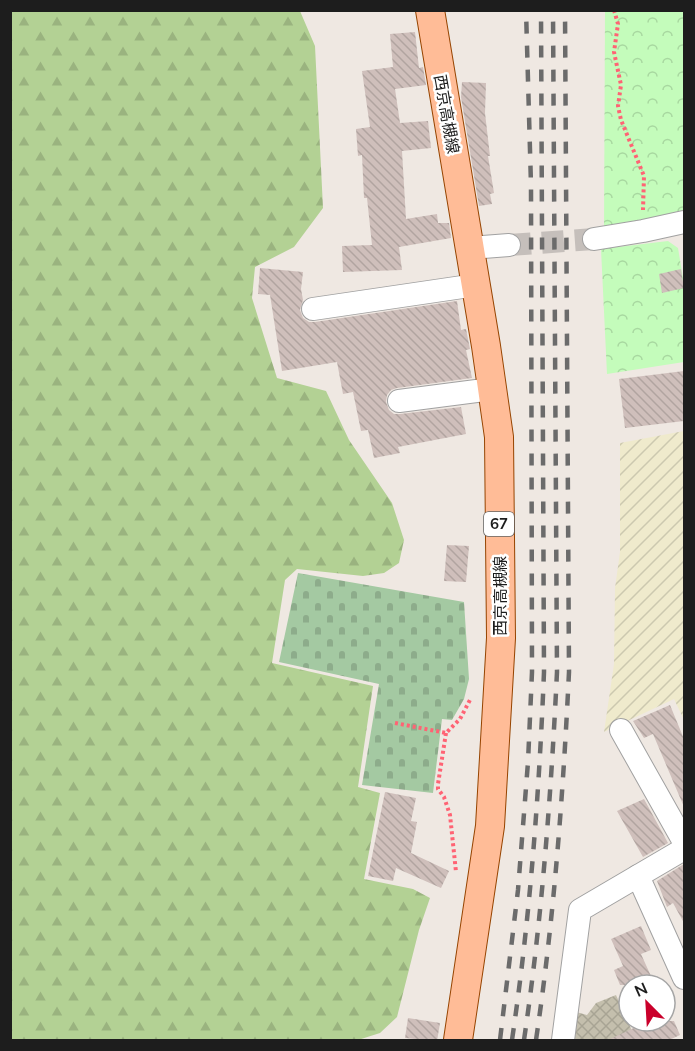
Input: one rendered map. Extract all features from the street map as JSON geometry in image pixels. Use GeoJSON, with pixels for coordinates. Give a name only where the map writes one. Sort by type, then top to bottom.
{"type":"FeatureCollection","features":[{"type":"Feature","properties":{"kind":"main road","name":"西京高槻線"},"geometry":{"type":"LineString","coordinates":[[430,10],[499,437],[501,638],[490,826],[458,1041]]}},
{"type":"Feature","properties":{"kind":"street"},"geometry":{"type":"LineString","coordinates":[[594,239],[684,222]]}},
{"type":"Feature","properties":{"kind":"street"},"geometry":{"type":"LineString","coordinates":[[470,248],[509,245]]}},
{"type":"Feature","properties":{"kind":"street"},"geometry":{"type":"LineString","coordinates":[[314,309],[476,285]]}},
{"type":"Feature","properties":{"kind":"street"},"geometry":{"type":"LineString","coordinates":[[399,401],[492,388]]}},
{"type":"Feature","properties":{"kind":"street"},"geometry":{"type":"LineString","coordinates":[[621,730],[684,842]]}},
{"type":"Feature","properties":{"kind":"street"},"geometry":{"type":"LineString","coordinates":[[563,1041],[580,910],[684,849]]}},
{"type":"Feature","properties":{"kind":"street"},"geometry":{"type":"LineString","coordinates":[[638,876],[679,952],[684,978]]}},
{"type":"Feature","properties":{"kind":"path"},"geometry":{"type":"LineString","coordinates":[[614,10],[618,24],[614,52],[621,86],[618,106],[621,120],[644,176],[643,231]]}},
{"type":"Feature","properties":{"kind":"path"},"geometry":{"type":"LineString","coordinates":[[473,687],[471,699],[460,719],[446,733],[438,789],[444,797],[450,815],[456,874],[479,901]]}},
{"type":"Feature","properties":{"kind":"path"},"geometry":{"type":"LineString","coordinates":[[395,723],[446,733]]}},
{"type":"Feature","properties":{"kind":"shaded area"},"geometry":{"type":"Polygon","coordinates":[[[684,431],[684,720],[674,699],[604,732],[614,664],[615,588],[620,552],[620,443],[684,431]]]}},
{"type":"Feature","properties":{"kind":"shaded area"},"geometry":{"type":"Polygon","coordinates":[[[616,995],[617,1033],[633,1033],[636,1040],[572,1040],[576,1012],[587,1015],[596,1003],[616,995]]]}},
{"type":"Feature","properties":{"kind":"green space"},"geometry":{"type":"Polygon","coordinates":[[[10,11],[300,11],[315,46],[323,208],[294,247],[255,267],[252,298],[277,378],[326,391],[349,440],[392,503],[404,540],[399,563],[384,573],[363,576],[297,569],[285,580],[272,663],[373,686],[358,787],[380,793],[364,879],[413,889],[430,898],[419,930],[397,1017],[380,1033],[358,1040],[11,1040],[10,11]]]}},
{"type":"Feature","properties":{"kind":"green space"},"geometry":{"type":"Polygon","coordinates":[[[605,11],[684,11],[684,210],[604,229],[605,11]]]}},
{"type":"Feature","properties":{"kind":"green space"},"geometry":{"type":"Polygon","coordinates":[[[668,241],[678,248],[684,284],[684,362],[607,374],[601,249],[668,241]]]}},
{"type":"Feature","properties":{"kind":"green space"},"geometry":{"type":"Polygon","coordinates":[[[298,573],[464,602],[469,679],[464,699],[452,720],[442,719],[433,793],[362,785],[379,684],[279,662],[298,573]]]}},
{"type":"Feature","properties":{"kind":"building"},"geometry":{"type":"Polygon","coordinates":[[[415,32],[419,68],[423,67],[426,85],[395,89],[400,123],[428,121],[431,148],[402,151],[406,219],[437,214],[438,223],[449,223],[451,238],[399,247],[402,270],[343,272],[342,246],[372,245],[367,198],[364,198],[362,155],[358,156],[356,129],[370,127],[362,71],[393,67],[390,34],[415,32]]]}},
{"type":"Feature","properties":{"kind":"building"},"geometry":{"type":"Polygon","coordinates":[[[462,82],[486,83],[485,113],[490,156],[488,156],[494,193],[490,194],[492,204],[479,206],[461,97],[462,82]]]}},
{"type":"Feature","properties":{"kind":"building"},"geometry":{"type":"Polygon","coordinates":[[[260,268],[303,272],[301,289],[303,300],[300,310],[303,318],[309,322],[457,301],[461,330],[466,329],[470,349],[466,350],[472,378],[397,388],[391,390],[387,395],[386,402],[389,410],[394,414],[461,407],[466,434],[398,447],[400,453],[374,458],[368,430],[361,431],[353,392],[343,394],[337,362],[282,371],[270,295],[258,294],[260,268]]]}},
{"type":"Feature","properties":{"kind":"building"},"geometry":{"type":"Polygon","coordinates":[[[681,269],[684,288],[662,293],[659,274],[681,269]]]}},
{"type":"Feature","properties":{"kind":"building"},"geometry":{"type":"Polygon","coordinates":[[[684,371],[684,421],[625,428],[619,379],[684,371]]]}},
{"type":"Feature","properties":{"kind":"building"},"geometry":{"type":"Polygon","coordinates":[[[447,545],[469,546],[466,582],[444,581],[447,545]]]}},
{"type":"Feature","properties":{"kind":"building"},"geometry":{"type":"Polygon","coordinates":[[[670,705],[684,739],[684,807],[653,734],[644,738],[633,721],[670,705]]]}},
{"type":"Feature","properties":{"kind":"building"},"geometry":{"type":"Polygon","coordinates":[[[385,792],[416,798],[411,821],[417,822],[411,853],[449,871],[441,888],[396,868],[393,881],[368,876],[385,792]]]}},
{"type":"Feature","properties":{"kind":"building"},"geometry":{"type":"Polygon","coordinates":[[[644,799],[668,843],[643,857],[617,811],[644,799]]]}},
{"type":"Feature","properties":{"kind":"building"},"geometry":{"type":"Polygon","coordinates":[[[684,864],[684,923],[673,903],[667,907],[657,881],[684,864]]]}},
{"type":"Feature","properties":{"kind":"building"},"geometry":{"type":"Polygon","coordinates":[[[641,926],[651,950],[641,954],[650,973],[617,973],[617,978],[614,970],[623,966],[611,939],[641,926]]]}},
{"type":"Feature","properties":{"kind":"building"},"geometry":{"type":"Polygon","coordinates":[[[408,1018],[440,1023],[437,1041],[405,1038],[408,1018]]]}},
{"type":"Feature","properties":{"kind":"building"},"geometry":{"type":"Polygon","coordinates":[[[677,1028],[680,1035],[667,1041],[606,1041],[623,1033],[677,1033],[677,1028]]]}},
{"type":"Feature","properties":{"kind":"tunnel"},"geometry":{"type":"LineString","coordinates":[[509,245],[594,239]]}},
{"type":"Feature","properties":{"kind":"railway"},"geometry":{"type":"LineString","coordinates":[[500,1040],[518,890],[532,672],[531,185],[526,10]]}},
{"type":"Feature","properties":{"kind":"railway"},"geometry":{"type":"LineString","coordinates":[[512,1040],[533,856],[544,672],[541,10]]}},
{"type":"Feature","properties":{"kind":"railway"},"geometry":{"type":"LineString","coordinates":[[524,1040],[545,856],[557,672],[553,10]]}},
{"type":"Feature","properties":{"kind":"railway"},"geometry":{"type":"LineString","coordinates":[[536,1040],[557,857],[569,672],[565,10]]}}]}
